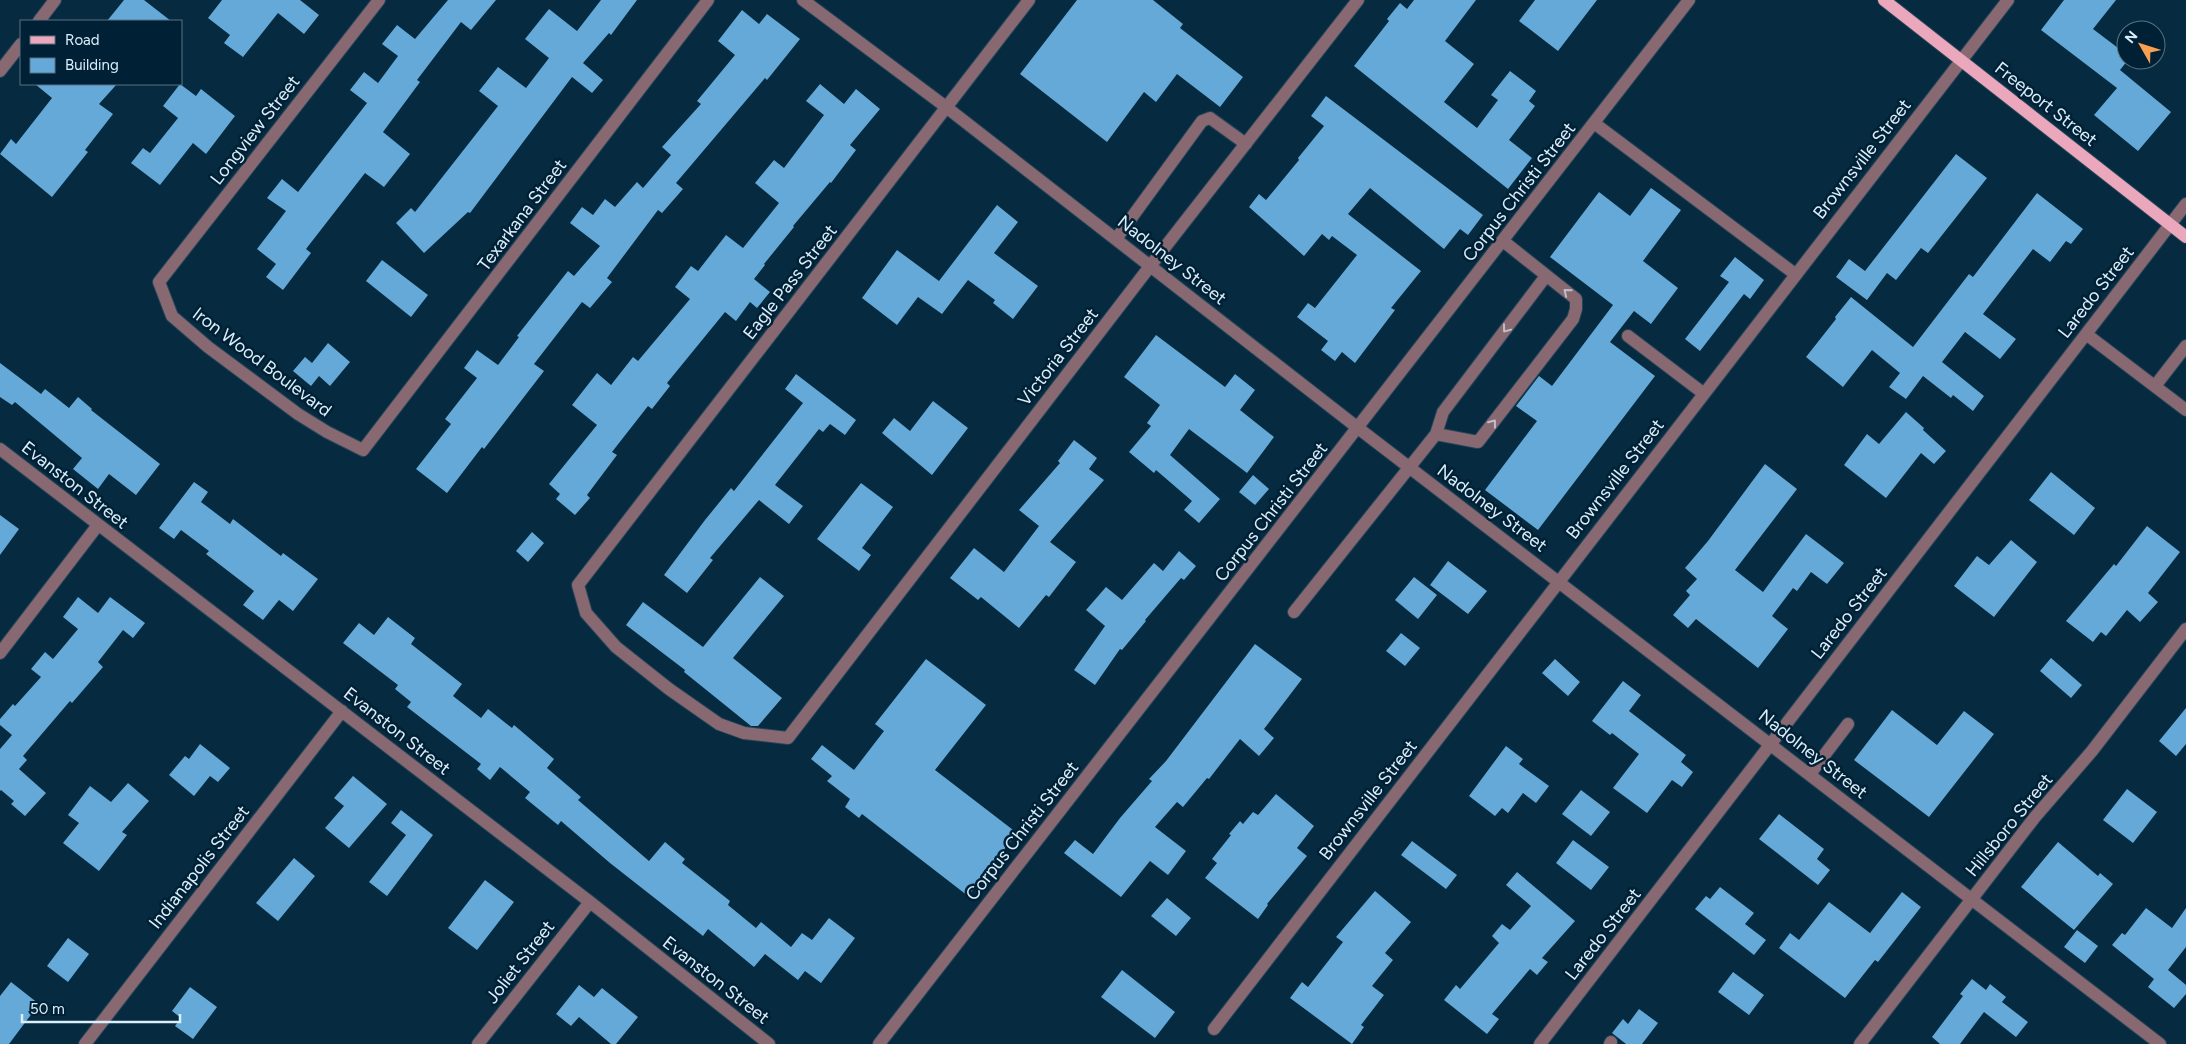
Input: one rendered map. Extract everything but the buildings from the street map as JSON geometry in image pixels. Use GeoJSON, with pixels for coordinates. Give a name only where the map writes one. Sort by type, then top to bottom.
{"type":"FeatureCollection","features":[{"type":"Feature","properties":{"kind":"main road","name":"Freeport Street"},"geometry":{"type":"LineString","coordinates":[[1884,0],[2186,236]]}},
{"type":"Feature","properties":{"kind":"street"},"geometry":{"type":"LineString","coordinates":[[40,20],[55,0]]}},
{"type":"Feature","properties":{"kind":"street","name":"Longview Street"},"geometry":{"type":"LineString","coordinates":[[159,282],[379,0]]}},
{"type":"Feature","properties":{"kind":"street","name":"Texarkana Street"},"geometry":{"type":"LineString","coordinates":[[363,450],[708,0]]}},
{"type":"Feature","properties":{"kind":"street","name":"Nadolney Street"},"geometry":{"type":"LineString","coordinates":[[802,0],[946,107],[1358,428],[1559,580],[2160,1044]]}},
{"type":"Feature","properties":{"kind":"street","name":"Eagle Pass Street"},"geometry":{"type":"LineString","coordinates":[[788,738],[744,733],[719,724],[669,689],[616,647],[586,613],[578,584],[1029,0]]}},
{"type":"Feature","properties":{"kind":"street","name":"Victoria Street"},"geometry":{"type":"LineString","coordinates":[[788,738],[1151,265],[1358,0]]}},
{"type":"Feature","properties":{"kind":"street","name":"Corpus Christi Street"},"geometry":{"type":"LineString","coordinates":[[879,1044],[1689,0]]}},
{"type":"Feature","properties":{"kind":"street","name":"Brownsville Street"},"geometry":{"type":"LineString","coordinates":[[1214,1029],[2008,0]]}},
{"type":"Feature","properties":{"kind":"street"},"geometry":{"type":"LineString","coordinates":[[0,71],[20,45]]}},
{"type":"Feature","properties":{"kind":"street"},"geometry":{"type":"LineString","coordinates":[[1116,239],[1202,121],[1210,118],[1246,144]]}},
{"type":"Feature","properties":{"kind":"street"},"geometry":{"type":"LineString","coordinates":[[1594,123],[1795,274]]}},
{"type":"Feature","properties":{"kind":"street","name":"Laredo Street"},"geometry":{"type":"LineString","coordinates":[[1540,1044],[2186,204]]}},
{"type":"Feature","properties":{"kind":"street"},"geometry":{"type":"LineString","coordinates":[[1436,434],[1478,442],[1573,319],[1576,299],[1503,242]]}},
{"type":"Feature","properties":{"kind":"street"},"geometry":{"type":"LineString","coordinates":[[1294,612],[1436,434],[1443,412],[1546,276]]}},
{"type":"Feature","properties":{"kind":"street","name":"Iron Wood Boulevard"},"geometry":{"type":"LineString","coordinates":[[159,282],[172,316],[208,347],[298,414],[326,432],[363,450]]}},
{"type":"Feature","properties":{"kind":"street"},"geometry":{"type":"LineString","coordinates":[[2086,334],[2186,410]]}},
{"type":"Feature","properties":{"kind":"street"},"geometry":{"type":"LineString","coordinates":[[1628,336],[1703,393]]}},
{"type":"Feature","properties":{"kind":"street"},"geometry":{"type":"LineString","coordinates":[[2155,386],[2186,346]]}},
{"type":"Feature","properties":{"kind":"street","name":"Evanston Street"},"geometry":{"type":"LineString","coordinates":[[0,450],[590,902],[769,1044]]}},
{"type":"Feature","properties":{"kind":"street"},"geometry":{"type":"LineString","coordinates":[[0,653],[98,525]]}},
{"type":"Feature","properties":{"kind":"street","name":"Hillsboro Street"},"geometry":{"type":"LineString","coordinates":[[1860,1044],[2035,817],[2092,751],[2186,629]]}},
{"type":"Feature","properties":{"kind":"street","name":"Indianapolis Street"},"geometry":{"type":"LineString","coordinates":[[85,1044],[342,711]]}},
{"type":"Feature","properties":{"kind":"street"},"geometry":{"type":"LineString","coordinates":[[1810,774],[1848,724]]}},
{"type":"Feature","properties":{"kind":"street","name":"Joliet Street"},"geometry":{"type":"LineString","coordinates":[[478,1044],[590,902]]}}]}
